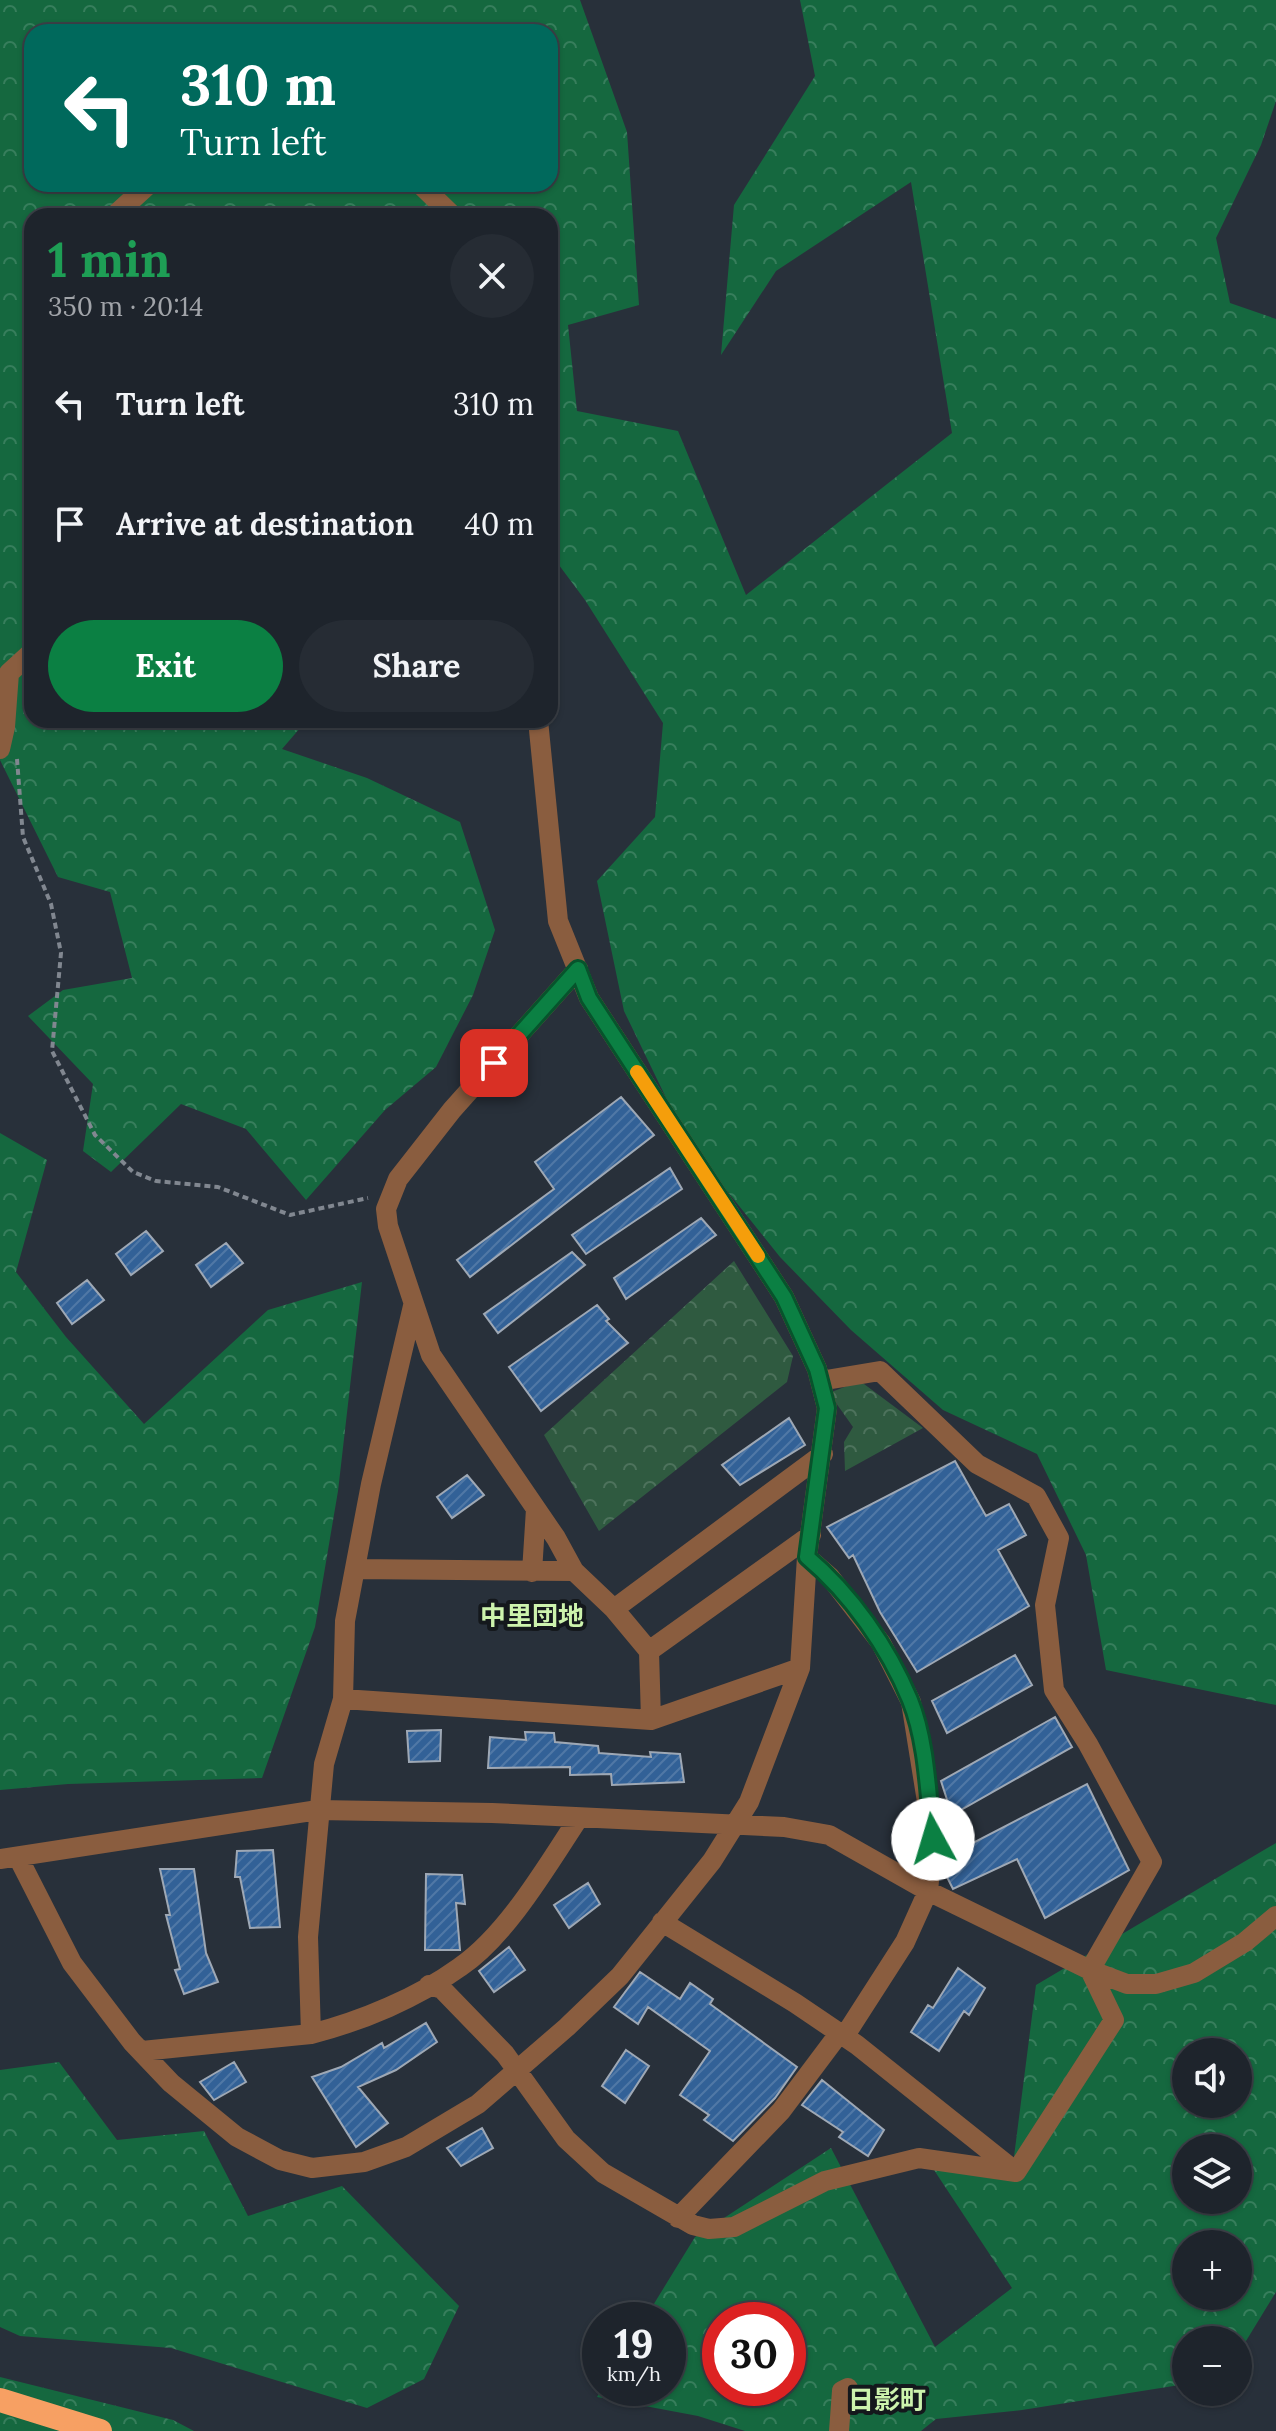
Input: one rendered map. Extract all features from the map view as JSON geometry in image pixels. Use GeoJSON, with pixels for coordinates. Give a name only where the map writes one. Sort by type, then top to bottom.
{"type":"FeatureCollection","features":[{"type":"Feature","properties":{"kind":"highway"},"geometry":{"type":"LineString","coordinates":[[0,2400],[100,2431]]}},
{"type":"Feature","properties":{"kind":"street"},"geometry":{"type":"LineString","coordinates":[[123,208],[140,192]]}},
{"type":"Feature","properties":{"kind":"street"},"geometry":{"type":"LineString","coordinates":[[428,192],[445,208]]}},
{"type":"Feature","properties":{"kind":"street"},"geometry":{"type":"LineString","coordinates":[[0,749],[6,720],[9,673],[24,659]]}},
{"type":"Feature","properties":{"kind":"street"},"geometry":{"type":"LineString","coordinates":[[539,728],[558,921],[589,998],[784,1297],[820,1381],[827,1408],[807,1557],[800,1668],[772,1747],[737,1823],[620,1976],[478,2104],[406,2147],[364,2162],[312,2168],[280,2160],[237,2137],[171,2083],[72,1963],[9,1858],[318,1810],[737,1823],[829,1835],[928,1891],[1090,1970],[1127,1984],[1156,1984],[1194,1973],[1245,1942],[1276,1916]]}},
{"type":"Feature","properties":{"kind":"street"},"geometry":{"type":"LineString","coordinates":[[578,969],[452,1110],[398,1179],[386,1209],[388,1226],[431,1355],[536,1509],[574,1571],[614,1609],[649,1651],[651,1720]]}},
{"type":"Feature","properties":{"kind":"street"},"geometry":{"type":"LineString","coordinates":[[311,2034],[308,1937],[324,1764],[343,1699],[345,1621],[355,1569],[413,1306]]}},
{"type":"Feature","properties":{"kind":"street"},"geometry":{"type":"LineString","coordinates":[[820,1381],[880,1371],[977,1464],[1036,1496],[1059,1538],[1045,1605],[1054,1690],[1088,1744],[1152,1862],[1090,1970]]}},
{"type":"Feature","properties":{"kind":"street"},"geometry":{"type":"LineString","coordinates":[[614,1609],[823,1454]]}},
{"type":"Feature","properties":{"kind":"street"},"geometry":{"type":"LineString","coordinates":[[532,1572],[536,1509]]}},
{"type":"Feature","properties":{"kind":"street"},"geometry":{"type":"LineString","coordinates":[[649,1651],[811,1535]]}},
{"type":"Feature","properties":{"kind":"street"},"geometry":{"type":"LineString","coordinates":[[678,2218],[781,2111],[841,2036],[905,1942],[928,1891],[933,1839],[911,1702],[881,1643],[830,1577],[807,1557]]}},
{"type":"Feature","properties":{"kind":"street"},"geometry":{"type":"LineString","coordinates":[[355,1569],[574,1571]]}},
{"type":"Feature","properties":{"kind":"street"},"geometry":{"type":"LineString","coordinates":[[343,1699],[651,1720],[800,1668]]}},
{"type":"Feature","properties":{"kind":"street"},"geometry":{"type":"LineString","coordinates":[[142,2051],[311,2034],[337,2028],[429,1985],[462,1966],[498,1930],[578,1819]]}},
{"type":"Feature","properties":{"kind":"street"},"geometry":{"type":"LineString","coordinates":[[662,1922],[795,2003],[1016,2172]]}},
{"type":"Feature","properties":{"kind":"street"},"geometry":{"type":"LineString","coordinates":[[1016,2172],[1114,2020],[1090,1970]]}},
{"type":"Feature","properties":{"kind":"street"},"geometry":{"type":"LineString","coordinates":[[429,1985],[442,1989],[517,2070],[566,2139],[603,2173],[678,2218],[709,2229],[734,2227],[825,2181],[919,2158],[1016,2172]]}},
{"type":"Feature","properties":{"kind":"street"},"geometry":{"type":"LineString","coordinates":[[839,2431],[842,2391],[848,2388]]}},
{"type":"Feature","properties":{"kind":"path"},"geometry":{"type":"LineString","coordinates":[[6,720],[20,772],[23,837],[51,904],[61,953],[52,1051],[95,1135],[133,1172],[156,1181],[218,1187],[290,1215],[390,1194]]}},
{"type":"Feature","properties":{"kind":"green space"},"geometry":{"type":"Polygon","coordinates":[[[0,0],[580,0],[627,132],[639,305],[568,325],[577,411],[678,431],[746,595],[952,433],[911,182],[776,271],[721,355],[734,205],[815,76],[800,0],[1276,0],[1276,101],[1261,145],[1216,238],[1230,303],[1276,319],[1276,1705],[1106,1670],[1086,1555],[1037,1454],[943,1410],[851,1330],[780,1257],[687,1141],[624,1011],[597,881],[655,817],[663,723],[585,600],[558,564],[558,208],[24,208],[24,728],[300,728],[282,749],[367,778],[460,822],[495,930],[473,995],[436,1067],[385,1110],[306,1200],[246,1129],[181,1104],[111,1172],[83,1151],[93,1084],[28,1016],[63,990],[132,978],[110,892],[58,877],[0,760],[0,0]]]}},
{"type":"Feature","properties":{"kind":"green space"},"geometry":{"type":"Polygon","coordinates":[[[0,1133],[47,1160],[16,1272],[66,1337],[144,1424],[268,1310],[362,1282],[338,1491],[315,1627],[262,1778],[68,1784],[0,1790],[0,1133]]]}},
{"type":"Feature","properties":{"kind":"green space"},"geometry":{"type":"Polygon","coordinates":[[[734,1261],[793,1356],[787,1382],[599,1531],[544,1435],[734,1261]]]}},
{"type":"Feature","properties":{"kind":"green space"},"geometry":{"type":"Polygon","coordinates":[[[860,1381],[923,1428],[845,1471],[844,1442],[853,1427],[829,1393],[860,1381]]]}},
{"type":"Feature","properties":{"kind":"green space"},"geometry":{"type":"Polygon","coordinates":[[[1276,1843],[1276,2292],[1252,2331],[1252,2326],[1172,2326],[1172,2386],[1022,2410],[936,2419],[921,2431],[745,2431],[698,2416],[645,2406],[686,2406],[686,2302],[655,2302],[695,2237],[831,2148],[935,2347],[1012,2288],[932,2167],[1011,2180],[1036,1985],[1276,1843]]]}},
{"type":"Feature","properties":{"kind":"green space"},"geometry":{"type":"Polygon","coordinates":[[[59,2062],[117,2140],[204,2131],[248,2216],[342,2186],[459,2306],[424,2379],[367,2408],[171,2348],[20,2336],[0,2327],[0,2070],[59,2062]]]}},
{"type":"Feature","properties":{"kind":"green space"},"geometry":{"type":"Polygon","coordinates":[[[0,2377],[173,2420],[194,2431],[0,2431],[0,2377]]]}},
{"type":"Feature","properties":{"kind":"building"},"geometry":{"type":"Polygon","coordinates":[[[621,1097],[654,1135],[470,1277],[457,1260],[554,1189],[535,1162],[621,1097]]]}},
{"type":"Feature","properties":{"kind":"building"},"geometry":{"type":"Polygon","coordinates":[[[670,1168],[682,1189],[586,1254],[572,1235],[670,1168]]]}},
{"type":"Feature","properties":{"kind":"building"},"geometry":{"type":"Polygon","coordinates":[[[701,1218],[716,1235],[626,1299],[614,1278],[701,1218]]]}},
{"type":"Feature","properties":{"kind":"building"},"geometry":{"type":"Polygon","coordinates":[[[146,1231],[163,1251],[131,1275],[116,1254],[146,1231]]]}},
{"type":"Feature","properties":{"kind":"building"},"geometry":{"type":"Polygon","coordinates":[[[226,1243],[243,1263],[211,1287],[196,1265],[226,1243]]]}},
{"type":"Feature","properties":{"kind":"building"},"geometry":{"type":"Polygon","coordinates":[[[572,1252],[585,1265],[498,1333],[484,1314],[572,1252]]]}},
{"type":"Feature","properties":{"kind":"building"},"geometry":{"type":"Polygon","coordinates":[[[87,1280],[104,1300],[72,1324],[57,1303],[87,1280]]]}},
{"type":"Feature","properties":{"kind":"building"},"geometry":{"type":"Polygon","coordinates":[[[597,1305],[609,1319],[606,1321],[628,1343],[541,1411],[509,1367],[597,1305]]]}},
{"type":"Feature","properties":{"kind":"building"},"geometry":{"type":"Polygon","coordinates":[[[789,1418],[805,1445],[740,1485],[722,1465],[789,1418]]]}},
{"type":"Feature","properties":{"kind":"building"},"geometry":{"type":"Polygon","coordinates":[[[955,1461],[986,1516],[1009,1504],[1026,1535],[998,1550],[1029,1606],[917,1672],[880,1612],[853,1555],[849,1558],[827,1527],[955,1461]]]}},
{"type":"Feature","properties":{"kind":"building"},"geometry":{"type":"Polygon","coordinates":[[[467,1475],[484,1495],[452,1518],[437,1497],[467,1475]]]}},
{"type":"Feature","properties":{"kind":"building"},"geometry":{"type":"Polygon","coordinates":[[[1015,1655],[1032,1685],[947,1733],[932,1701],[1015,1655]]]}},
{"type":"Feature","properties":{"kind":"building"},"geometry":{"type":"Polygon","coordinates":[[[1055,1717],[1072,1747],[952,1815],[941,1781],[1055,1717]]]}},
{"type":"Feature","properties":{"kind":"building"},"geometry":{"type":"Polygon","coordinates":[[[441,1730],[440,1761],[409,1762],[407,1731],[441,1730]]]}},
{"type":"Feature","properties":{"kind":"building"},"geometry":{"type":"Polygon","coordinates":[[[525,1732],[554,1733],[555,1742],[598,1746],[599,1753],[651,1757],[650,1752],[680,1754],[684,1782],[612,1785],[611,1774],[570,1775],[570,1767],[488,1768],[490,1737],[526,1740],[525,1732]]]}},
{"type":"Feature","properties":{"kind":"building"},"geometry":{"type":"Polygon","coordinates":[[[1087,1784],[1129,1870],[1045,1918],[1017,1859],[953,1889],[943,1869],[944,1858],[1087,1784]]]}},
{"type":"Feature","properties":{"kind":"building"},"geometry":{"type":"Polygon","coordinates":[[[273,1850],[280,1927],[250,1928],[240,1877],[235,1877],[237,1851],[273,1850]]]}},
{"type":"Feature","properties":{"kind":"building"},"geometry":{"type":"Polygon","coordinates":[[[160,1869],[194,1869],[206,1953],[218,1982],[184,1994],[175,1970],[180,1969],[166,1915],[170,1915],[160,1869]]]}},
{"type":"Feature","properties":{"kind":"building"},"geometry":{"type":"Polygon","coordinates":[[[426,1874],[462,1875],[465,1904],[456,1903],[460,1950],[425,1950],[426,1874]]]}},
{"type":"Feature","properties":{"kind":"building"},"geometry":{"type":"Polygon","coordinates":[[[588,1883],[600,1904],[569,1928],[554,1905],[588,1883]]]}},
{"type":"Feature","properties":{"kind":"building"},"geometry":{"type":"Polygon","coordinates":[[[509,1947],[525,1970],[494,1992],[479,1971],[509,1947]]]}},
{"type":"Feature","properties":{"kind":"building"},"geometry":{"type":"Polygon","coordinates":[[[958,1968],[985,1988],[969,2015],[964,2011],[939,2051],[911,2032],[928,2005],[933,2008],[958,1968]]]}},
{"type":"Feature","properties":{"kind":"building"},"geometry":{"type":"Polygon","coordinates":[[[640,1972],[680,1999],[690,1983],[713,1999],[710,2004],[797,2067],[775,2098],[733,2141],[704,2120],[709,2115],[680,2095],[710,2051],[648,2007],[638,2024],[614,2007],[640,1972]]]}},
{"type":"Feature","properties":{"kind":"building"},"geometry":{"type":"Polygon","coordinates":[[[426,2023],[437,2042],[396,2070],[358,2087],[388,2123],[356,2147],[312,2077],[341,2067],[382,2043],[384,2048],[426,2023]]]}},
{"type":"Feature","properties":{"kind":"building"},"geometry":{"type":"Polygon","coordinates":[[[626,2050],[649,2066],[625,2103],[602,2086],[626,2050]]]}},
{"type":"Feature","properties":{"kind":"building"},"geometry":{"type":"Polygon","coordinates":[[[234,2062],[246,2082],[214,2100],[200,2082],[234,2062]]]}},
{"type":"Feature","properties":{"kind":"building"},"geometry":{"type":"Polygon","coordinates":[[[822,2080],[884,2130],[868,2156],[839,2137],[843,2132],[802,2105],[822,2080]]]}},
{"type":"Feature","properties":{"kind":"building"},"geometry":{"type":"Polygon","coordinates":[[[482,2128],[493,2148],[461,2166],[447,2148],[482,2128]]]}},
{"type":"Feature","properties":{"kind":"slow traffic"},"geometry":{"type":"LineString","coordinates":[[637,1072],[758,1256]]}},
{"type":"Feature","properties":{"kind":"district","name":"中里団地"},"geometry":{"type":"Point","coordinates":[532,1615]}},
{"type":"Feature","properties":{"kind":"district","name":"日影町"},"geometry":{"type":"Point","coordinates":[887,2399]}},
{"type":"Feature","properties":{"kind":"route"},"geometry":{"type":"LineString","coordinates":[[494,1063],[578,969],[589,998],[784,1297],[817,1369],[827,1408],[807,1557],[830,1577],[881,1643],[911,1702],[921,1748],[933,1839]]}}]}
